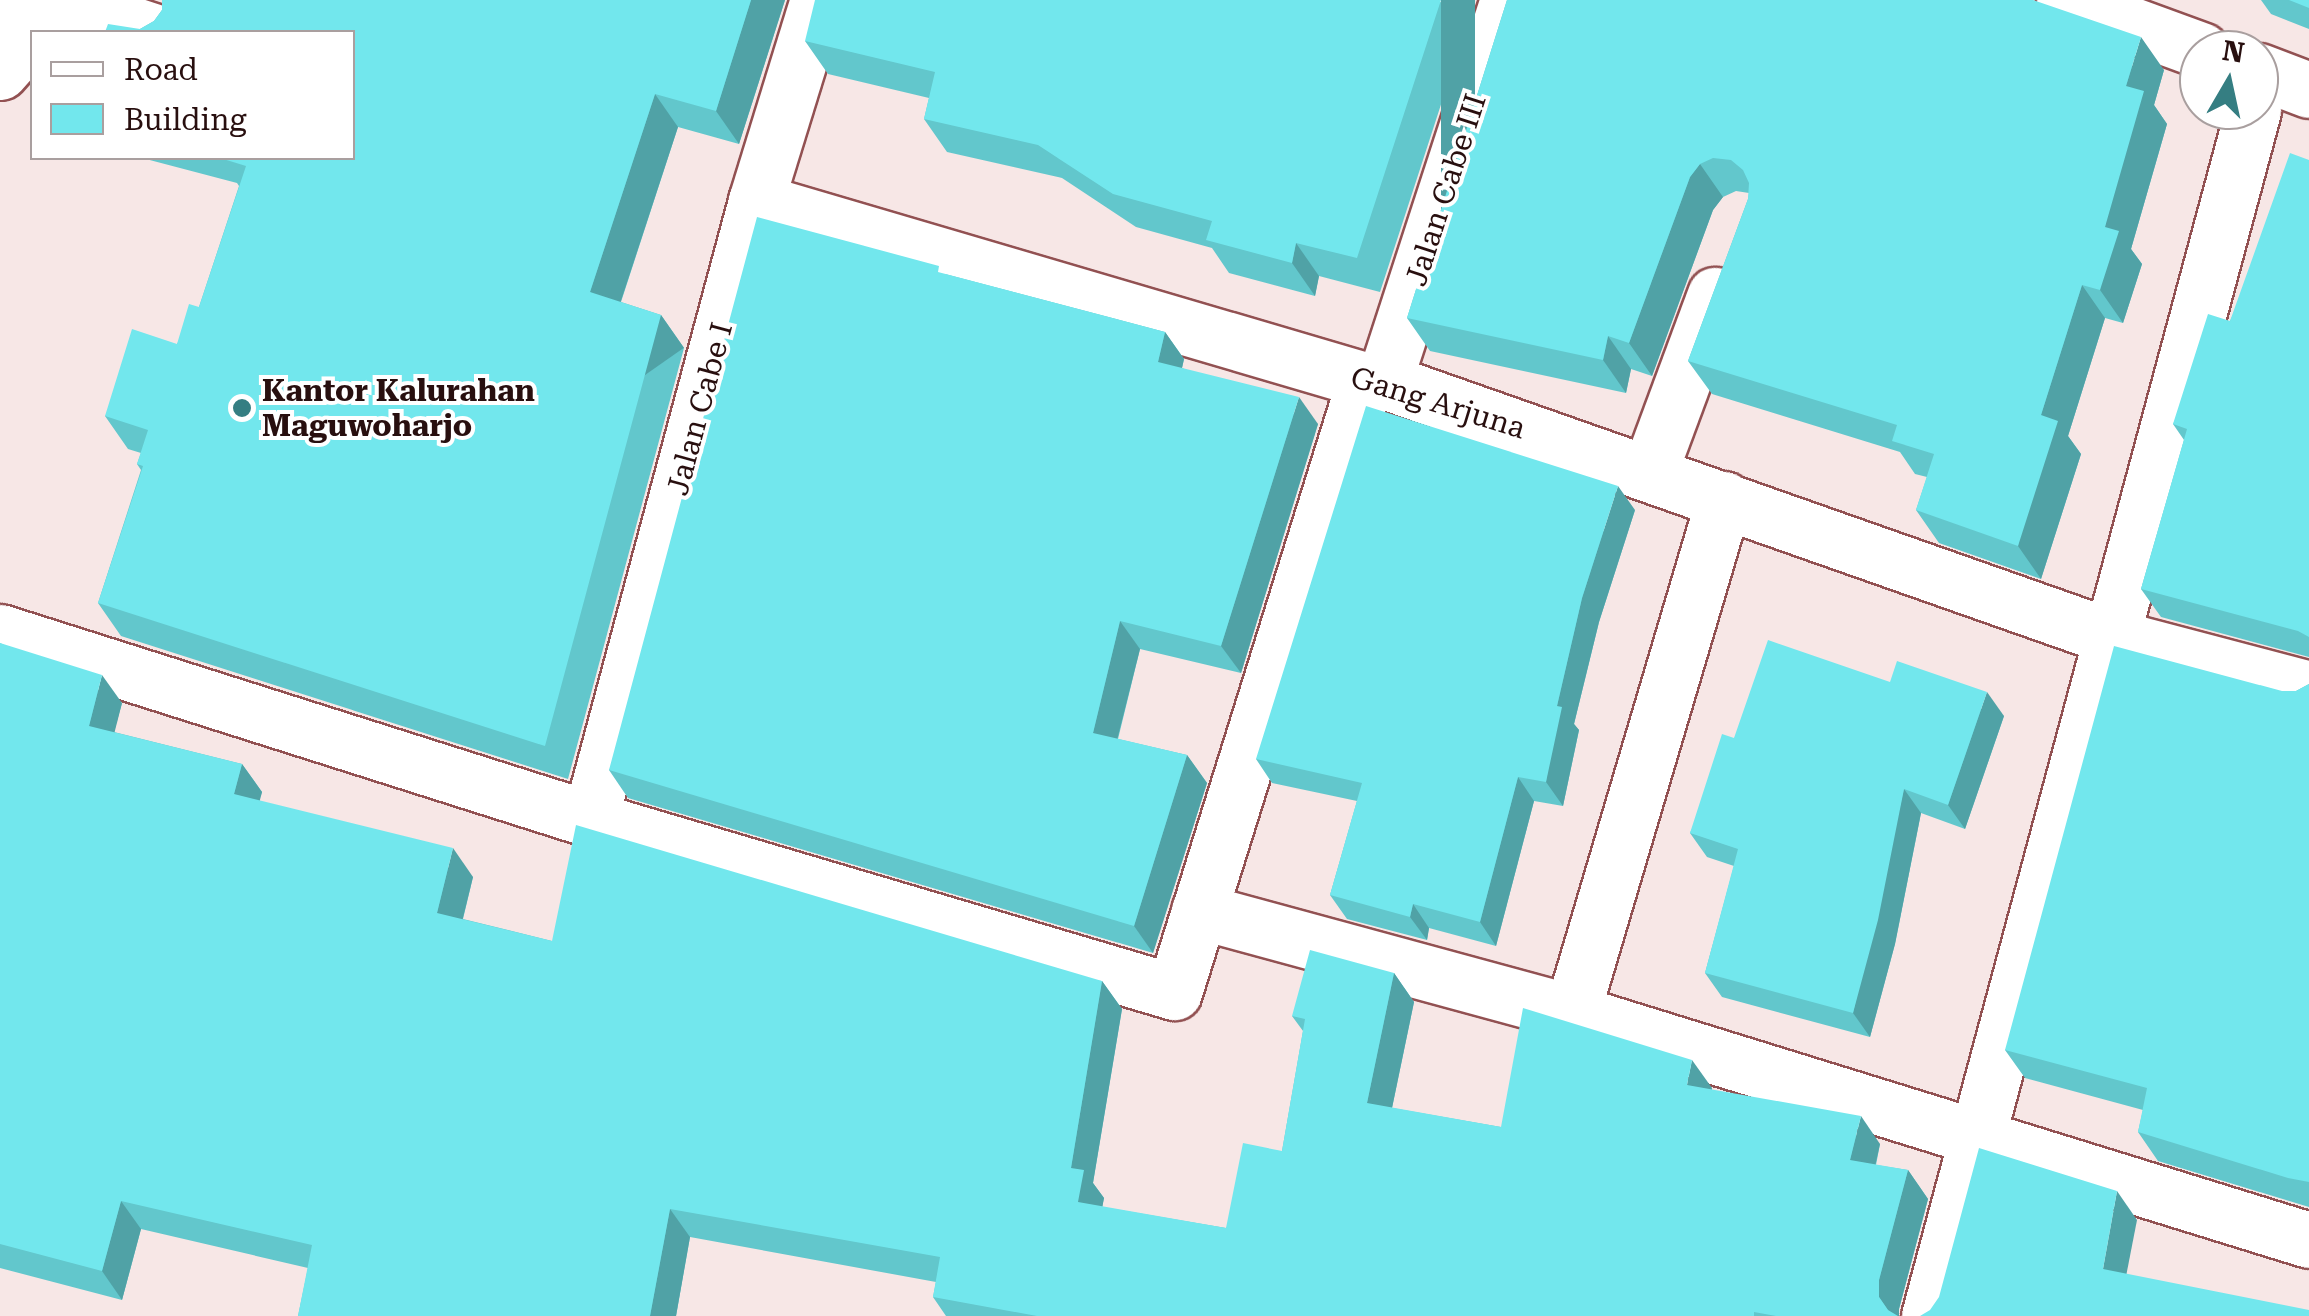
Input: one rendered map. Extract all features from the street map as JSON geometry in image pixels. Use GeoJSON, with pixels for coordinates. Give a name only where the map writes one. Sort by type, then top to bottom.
{"type":"FeatureCollection","features":[{"type":"Feature","properties":{"kind":"main road"},"geometry":{"type":"LineString","coordinates":[[0,12],[3,0]]}},
{"type":"Feature","properties":{"kind":"main road","name":"Jalan Cabe I"},"geometry":{"type":"LineString","coordinates":[[590,820],[756,201],[818,0]]}},
{"type":"Feature","properties":{"kind":"main road","name":"Jalan Cabe III"},"geometry":{"type":"LineString","coordinates":[[590,820],[1174,992],[1374,381],[1508,0]]}},
{"type":"Feature","properties":{"kind":"main road"},"geometry":{"type":"LineString","coordinates":[[2064,0],[2179,42]]}},
{"type":"Feature","properties":{"kind":"main road"},"geometry":{"type":"LineString","coordinates":[[49,18],[141,30]]}},
{"type":"Feature","properties":{"kind":"main road"},"geometry":{"type":"LineString","coordinates":[[0,72],[30,39]]}},
{"type":"Feature","properties":{"kind":"main road"},"geometry":{"type":"LineString","coordinates":[[1929,1316],[1981,1135],[2109,636],[2256,130]]}},
{"type":"Feature","properties":{"kind":"main road","name":"Gang Arjuna"},"geometry":{"type":"LineString","coordinates":[[756,201],[1374,381],[1649,472],[2109,636],[2309,689]]}},
{"type":"Feature","properties":{"kind":"main road"},"geometry":{"type":"LineString","coordinates":[[1649,472],[1736,240]]}},
{"type":"Feature","properties":{"kind":"main road"},"geometry":{"type":"LineString","coordinates":[[1572,1012],[1724,499]]}},
{"type":"Feature","properties":{"kind":"main road"},"geometry":{"type":"LineString","coordinates":[[0,632],[590,820]]}},
{"type":"Feature","properties":{"kind":"main road"},"geometry":{"type":"LineString","coordinates":[[1199,911],[1572,1012],[1981,1135],[2309,1240]]}},
{"type":"Feature","properties":{"kind":"building"},"geometry":{"type":"Polygon","coordinates":[[[162,0],[751,0],[716,111],[655,94],[590,292],[661,315],[545,746],[98,603],[143,466],[137,464],[148,430],[105,416],[132,329],[177,344],[189,304],[199,307],[246,166],[226,160],[355,160],[355,30],[106,30],[108,24],[140,29],[154,21],[162,10],[162,0]]]}},
{"type":"Feature","properties":{"kind":"building"},"geometry":{"type":"Polygon","coordinates":[[[815,0],[1441,0],[1357,258],[1296,243],[1292,263],[1206,240],[1212,221],[1113,194],[1038,145],[924,119],[935,72],[805,41],[815,0]]]}},
{"type":"Feature","properties":{"kind":"building"},"geometry":{"type":"Polygon","coordinates":[[[1507,0],[2033,0],[2141,37],[2126,86],[2144,91],[2105,227],[2119,231],[2100,290],[2082,285],[2041,415],[2058,421],[2018,546],[1916,510],[1934,454],[1892,441],[1897,425],[1688,361],[1748,199],[1749,183],[1743,170],[1731,160],[1713,158],[1700,164],[1690,177],[1629,343],[1608,336],[1603,360],[1407,318],[1507,0]]]}},
{"type":"Feature","properties":{"kind":"building"},"geometry":{"type":"Polygon","coordinates":[[[2289,0],[2309,0],[2309,8],[2289,0]]]}},
{"type":"Feature","properties":{"kind":"building"},"geometry":{"type":"Polygon","coordinates":[[[2290,153],[2309,160],[2309,637],[2141,589],[2187,429],[2173,424],[2208,314],[2230,321],[2290,153]]]}},
{"type":"Feature","properties":{"kind":"building"},"geometry":{"type":"Polygon","coordinates":[[[757,217],[939,266],[938,272],[1165,332],[1158,362],[1299,397],[1221,646],[1120,621],[1093,733],[1187,755],[1134,926],[609,770],[757,217]]]}},
{"type":"Feature","properties":{"kind":"building"},"geometry":{"type":"Polygon","coordinates":[[[1366,406],[1618,486],[1582,598],[1557,706],[1562,707],[1546,782],[1518,777],[1480,922],[1413,904],[1410,917],[1330,895],[1362,783],[1256,759],[1366,406]]]}},
{"type":"Feature","properties":{"kind":"building"},"geometry":{"type":"Polygon","coordinates":[[[1768,640],[1890,682],[1897,661],[1987,692],[1948,805],[1904,789],[1878,920],[1853,1013],[1705,973],[1738,849],[1690,833],[1722,734],[1734,738],[1768,640]]]}},
{"type":"Feature","properties":{"kind":"building"},"geometry":{"type":"Polygon","coordinates":[[[0,643],[102,675],[89,726],[242,764],[234,794],[453,848],[437,913],[552,941],[576,825],[1102,981],[1071,1168],[1084,1170],[1078,1202],[1226,1228],[1243,1143],[1282,1151],[1305,1019],[1292,1016],[1310,950],[1394,973],[1367,1103],[1501,1127],[1523,1008],[1692,1060],[1687,1085],[1861,1116],[1850,1160],[1908,1170],[1879,1280],[1879,1297],[1898,1316],[1776,1316],[1754,1312],[1754,1316],[1037,1316],[933,1297],[940,1257],[670,1209],[650,1316],[298,1316],[312,1245],[121,1201],[102,1271],[0,1244],[0,643]]]}},
{"type":"Feature","properties":{"kind":"building"},"geometry":{"type":"Polygon","coordinates":[[[2114,646],[2282,691],[2296,691],[2309,684],[2309,1182],[2138,1132],[2147,1088],[2005,1050],[2114,646]]]}},
{"type":"Feature","properties":{"kind":"building"},"geometry":{"type":"Polygon","coordinates":[[[1979,1148],[2117,1191],[2103,1269],[2309,1310],[2309,1316],[1920,1316],[1939,1297],[1979,1148]]]}},
{"type":"Feature","properties":{"kind":"place","name":"Kantor Kalurahan Maguwoharjo"},"geometry":{"type":"Point","coordinates":[242,408]}}]}
